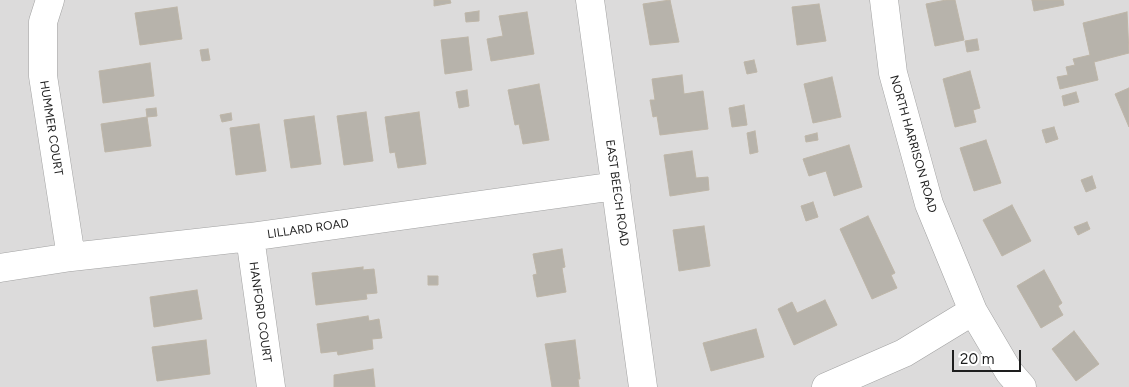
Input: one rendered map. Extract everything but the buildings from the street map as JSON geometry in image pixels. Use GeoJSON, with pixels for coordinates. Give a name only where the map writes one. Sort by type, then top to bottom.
{"type":"FeatureCollection","features":[{"type":"Feature","properties":{"kind":"street","name":"HUMMER COURT"},"geometry":{"type":"LineString","coordinates":[[50,0],[43,22],[43,76],[71,257]]}},
{"type":"Feature","properties":{"kind":"street","name":"EAST BEECH ROAD"},"geometry":{"type":"LineString","coordinates":[[590,0],[643,387]]}},
{"type":"Feature","properties":{"kind":"street","name":"NORTH HARRISON ROAD"},"geometry":{"type":"LineString","coordinates":[[884,0],[893,73],[928,204],[973,311],[1009,372],[1022,387]]}},
{"type":"Feature","properties":{"kind":"street","name":"LILLARD ROAD"},"geometry":{"type":"LineString","coordinates":[[0,268],[71,257],[250,237],[616,186]]}},
{"type":"Feature","properties":{"kind":"street","name":"HANFORD COURT"},"geometry":{"type":"LineString","coordinates":[[250,237],[271,387]]}},
{"type":"Feature","properties":{"kind":"street"},"geometry":{"type":"LineString","coordinates":[[826,387],[904,353],[973,311]]}},
{"type":"Feature","properties":{"kind":"shaded area"},"geometry":{"type":"Polygon","coordinates":[[[0,0],[1129,0],[1129,387],[0,387],[0,0]]]}}]}
